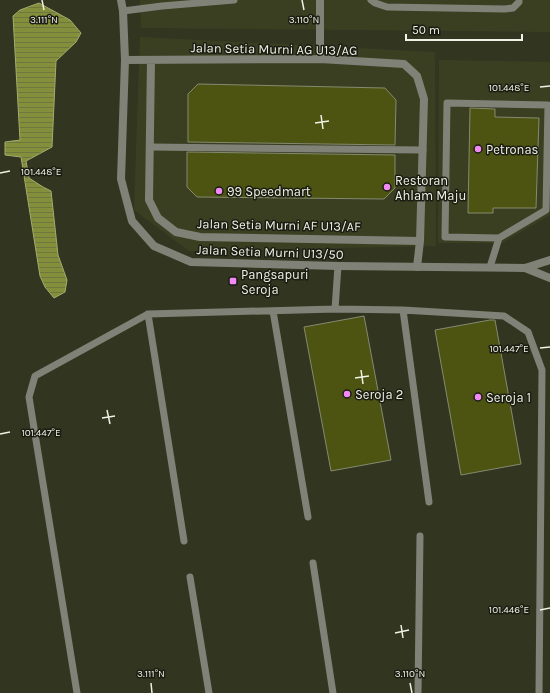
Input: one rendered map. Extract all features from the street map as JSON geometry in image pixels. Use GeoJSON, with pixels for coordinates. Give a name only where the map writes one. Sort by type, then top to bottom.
{"type":"FeatureCollection","features":[{"type":"Feature","properties":{"kind":"street","name":"Jalan Setia Murni U13/50"},"geometry":{"type":"LineString","coordinates":[[121,0],[123,11],[125,60],[120,179],[132,221],[154,246],[190,262],[338,266],[525,268]]}},
{"type":"Feature","properties":{"kind":"street"},"geometry":{"type":"LineString","coordinates":[[320,0],[320,59]]}},
{"type":"Feature","properties":{"kind":"street","name":"Jalan Setia Murni AG U13/AG"},"geometry":{"type":"LineString","coordinates":[[125,60],[320,59],[404,64],[417,76],[424,99],[420,240],[417,267]]}},
{"type":"Feature","properties":{"kind":"street","name":"Jalan Setia Murni AF U13/AF"},"geometry":{"type":"LineString","coordinates":[[151,60],[149,200],[158,218],[176,232],[200,237],[420,240]]}},
{"type":"Feature","properties":{"kind":"street"},"geometry":{"type":"LineString","coordinates":[[525,268],[550,260]]}},
{"type":"Feature","properties":{"kind":"street"},"geometry":{"type":"LineString","coordinates":[[525,268],[550,278]]}},
{"type":"Feature","properties":{"kind":"lane"},"geometry":{"type":"LineString","coordinates":[[123,11],[162,3],[234,0]]}},
{"type":"Feature","properties":{"kind":"lane"},"geometry":{"type":"LineString","coordinates":[[371,0],[375,3],[387,6],[505,9],[513,8],[519,0]]}},
{"type":"Feature","properties":{"kind":"lane"},"geometry":{"type":"LineString","coordinates":[[447,103],[548,105],[549,146],[546,210],[499,238],[445,237],[447,103]]}},
{"type":"Feature","properties":{"kind":"lane"},"geometry":{"type":"LineString","coordinates":[[150,147],[423,150]]}},
{"type":"Feature","properties":{"kind":"lane"},"geometry":{"type":"LineString","coordinates":[[490,267],[499,238]]}},
{"type":"Feature","properties":{"kind":"lane"},"geometry":{"type":"LineString","coordinates":[[335,309],[338,266]]}},
{"type":"Feature","properties":{"kind":"lane"},"geometry":{"type":"LineString","coordinates":[[77,693],[29,397],[35,376],[148,314],[335,309],[403,310],[504,316],[528,332],[542,370],[539,693]]}},
{"type":"Feature","properties":{"kind":"lane"},"geometry":{"type":"LineString","coordinates":[[403,310],[429,502]]}},
{"type":"Feature","properties":{"kind":"lane"},"geometry":{"type":"LineString","coordinates":[[273,311],[308,517]]}},
{"type":"Feature","properties":{"kind":"lane"},"geometry":{"type":"LineString","coordinates":[[148,314],[184,541]]}},
{"type":"Feature","properties":{"kind":"lane"},"geometry":{"type":"LineString","coordinates":[[418,693],[420,536]]}},
{"type":"Feature","properties":{"kind":"lane"},"geometry":{"type":"LineString","coordinates":[[314,563],[333,693]]}},
{"type":"Feature","properties":{"kind":"lane"},"geometry":{"type":"LineString","coordinates":[[190,577],[209,693]]}},
{"type":"Feature","properties":{"kind":"shaded area"},"geometry":{"type":"Polygon","coordinates":[[[140,0],[550,0],[550,32],[141,28],[140,0]]]}},
{"type":"Feature","properties":{"kind":"shaded area"},"geometry":{"type":"Polygon","coordinates":[[[39,3],[70,20],[81,33],[76,42],[56,61],[52,147],[26,161],[29,178],[51,191],[58,255],[67,280],[65,292],[54,298],[45,287],[40,276],[21,157],[5,155],[5,142],[20,140],[13,16],[20,10],[39,3]]]}},
{"type":"Feature","properties":{"kind":"shaded area"},"geometry":{"type":"Polygon","coordinates":[[[140,37],[435,52],[436,246],[189,251],[134,210],[140,37]]]}},
{"type":"Feature","properties":{"kind":"shaded area"},"geometry":{"type":"Polygon","coordinates":[[[439,60],[550,62],[550,215],[502,243],[438,243],[439,60]]]}},
{"type":"Feature","properties":{"kind":"building"},"geometry":{"type":"Polygon","coordinates":[[[198,84],[385,88],[396,100],[395,145],[188,142],[188,94],[198,84]]]}},
{"type":"Feature","properties":{"kind":"building"},"geometry":{"type":"Polygon","coordinates":[[[470,108],[495,109],[495,117],[539,118],[536,208],[493,208],[493,213],[468,213],[470,108]]]}},
{"type":"Feature","properties":{"kind":"building"},"geometry":{"type":"Polygon","coordinates":[[[187,152],[395,155],[395,188],[384,199],[197,197],[187,187],[187,152]]]}},
{"type":"Feature","properties":{"kind":"building","name":"Seroja 2"},"geometry":{"type":"Polygon","coordinates":[[[364,316],[391,460],[331,471],[304,327],[364,316]]]}},
{"type":"Feature","properties":{"kind":"building","name":"Seroja 1"},"geometry":{"type":"Polygon","coordinates":[[[495,320],[521,464],[461,475],[435,330],[495,320]]]}},
{"type":"Feature","properties":{"kind":"place","name":"Petronas"},"geometry":{"type":"Point","coordinates":[478,149]}},
{"type":"Feature","properties":{"kind":"place","name":"Restoran Ahlam Maju"},"geometry":{"type":"Point","coordinates":[387,187]}},
{"type":"Feature","properties":{"kind":"place","name":"99 Speedmart"},"geometry":{"type":"Point","coordinates":[219,191]}},
{"type":"Feature","properties":{"kind":"place","name":"Pangsapuri Seroja"},"geometry":{"type":"Point","coordinates":[233,281]}},
{"type":"Feature","properties":{"kind":"place","name":"Seroja 2"},"geometry":{"type":"Point","coordinates":[347,394]}},
{"type":"Feature","properties":{"kind":"place","name":"Seroja 1"},"geometry":{"type":"Point","coordinates":[478,397]}}]}
